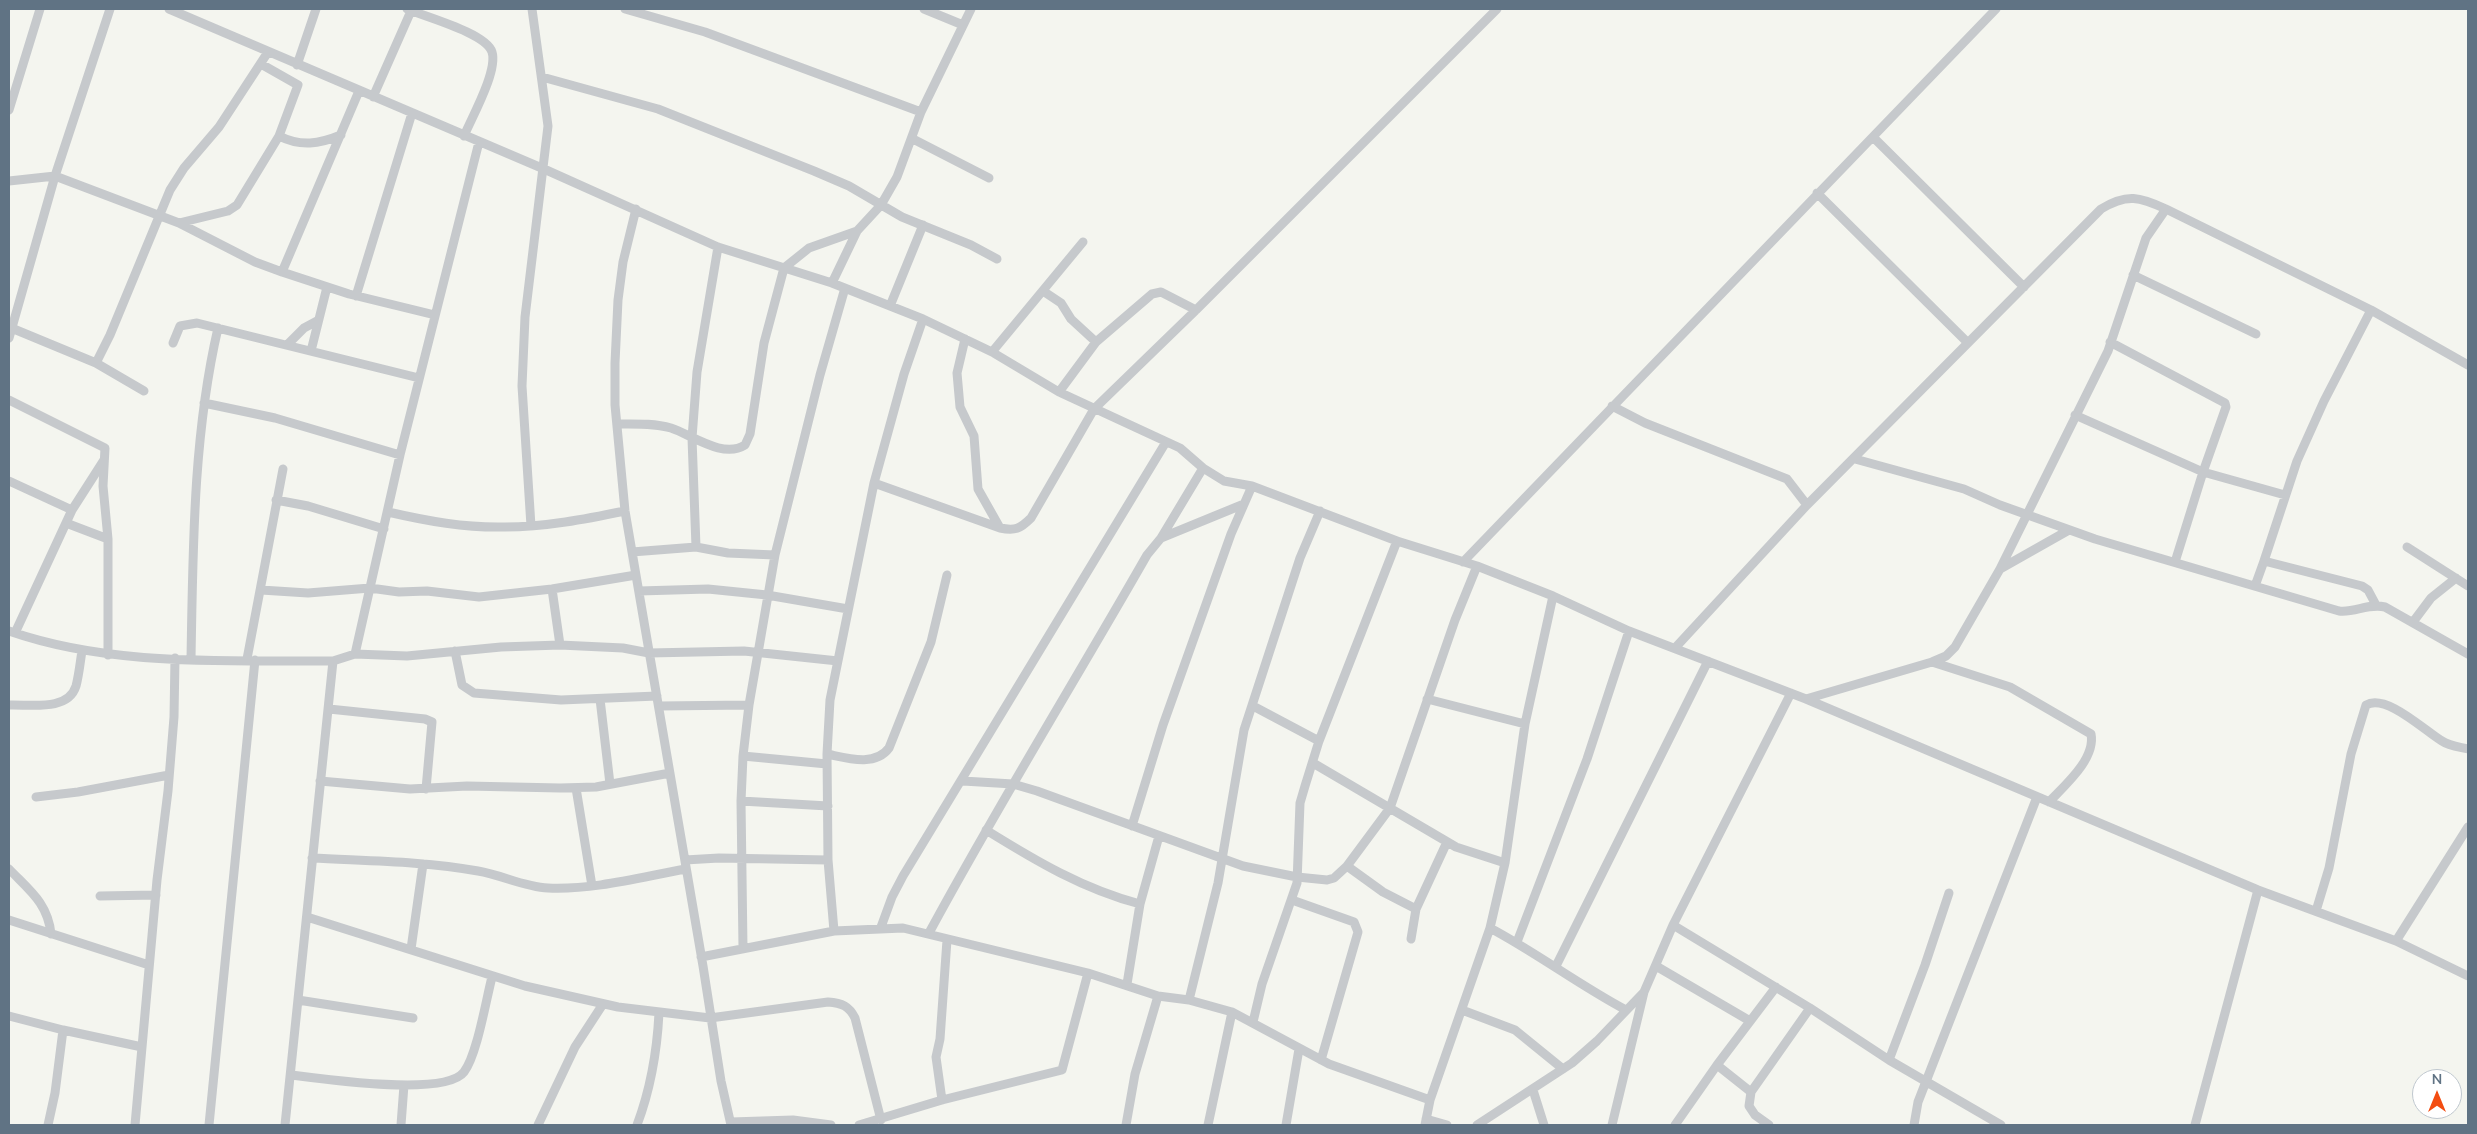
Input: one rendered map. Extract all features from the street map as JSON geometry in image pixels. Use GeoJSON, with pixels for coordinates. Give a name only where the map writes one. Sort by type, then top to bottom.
{"type":"FeatureCollection","features":[{"type":"Feature","properties":{"kind":"street"},"geometry":{"type":"LineString","coordinates":[[9,110],[40,9]]}},
{"type":"Feature","properties":{"kind":"street"},"geometry":{"type":"LineString","coordinates":[[9,338],[10,328],[55,176],[110,9]]}},
{"type":"Feature","properties":{"kind":"street"},"geometry":{"type":"LineString","coordinates":[[169,9],[544,169],[718,247],[832,283],[923,319],[992,352],[1060,392],[1166,442],[1192,456],[1203,468],[1224,481],[1252,486],[1398,542],[1477,566],[1553,596],[1629,631],[1806,698],[2258,890],[2396,942],[2468,976]]}},
{"type":"Feature","properties":{"kind":"street"},"geometry":{"type":"LineString","coordinates":[[297,65],[316,9]]}},
{"type":"Feature","properties":{"kind":"street"},"geometry":{"type":"LineString","coordinates":[[531,526],[522,386],[531,264],[548,126],[532,9]]}},
{"type":"Feature","properties":{"kind":"street"},"geometry":{"type":"LineString","coordinates":[[626,9],[705,32],[921,112]]}},
{"type":"Feature","properties":{"kind":"street"},"geometry":{"type":"LineString","coordinates":[[924,9],[963,26]]}},
{"type":"Feature","properties":{"kind":"street"},"geometry":{"type":"LineString","coordinates":[[832,283],[857,231],[881,205],[897,177],[913,139],[921,112],[971,9]]}},
{"type":"Feature","properties":{"kind":"street"},"geometry":{"type":"LineString","coordinates":[[874,483],[1000,528],[1020,529],[1031,518],[1094,409],[1196,310],[1497,9]]}},
{"type":"Feature","properties":{"kind":"street"},"geometry":{"type":"LineString","coordinates":[[1463,562],[1816,193],[1873,137],[1996,9]]}},
{"type":"Feature","properties":{"kind":"street"},"geometry":{"type":"LineString","coordinates":[[373,97],[409,10],[464,31],[485,43],[491,50],[493,61],[490,73],[464,136]]}},
{"type":"Feature","properties":{"kind":"street"},"geometry":{"type":"LineString","coordinates":[[96,363],[110,335],[170,190],[184,168],[219,127],[268,52]]}},
{"type":"Feature","properties":{"kind":"street"},"geometry":{"type":"LineString","coordinates":[[179,223],[228,212],[237,205],[279,136],[298,85],[261,64]]}},
{"type":"Feature","properties":{"kind":"street"},"geometry":{"type":"LineString","coordinates":[[542,77],[658,109],[814,171],[849,186],[881,205],[997,259]]}},
{"type":"Feature","properties":{"kind":"street"},"geometry":{"type":"LineString","coordinates":[[282,272],[359,91]]}},
{"type":"Feature","properties":{"kind":"street"},"geometry":{"type":"LineString","coordinates":[[356,296],[412,114]]}},
{"type":"Feature","properties":{"kind":"street"},"geometry":{"type":"LineString","coordinates":[[279,136],[301,144],[326,141],[341,136]]}},
{"type":"Feature","properties":{"kind":"street"},"geometry":{"type":"LineString","coordinates":[[1873,137],[2024,287]]}},
{"type":"Feature","properties":{"kind":"street"},"geometry":{"type":"LineString","coordinates":[[913,139],[989,178]]}},
{"type":"Feature","properties":{"kind":"street"},"geometry":{"type":"LineString","coordinates":[[355,654],[400,454],[479,142]]}},
{"type":"Feature","properties":{"kind":"street"},"geometry":{"type":"LineString","coordinates":[[9,181],[55,176],[179,223],[255,262],[282,272],[356,296],[435,316]]}},
{"type":"Feature","properties":{"kind":"street"},"geometry":{"type":"LineString","coordinates":[[1816,193],[1968,344]]}},
{"type":"Feature","properties":{"kind":"street"},"geometry":{"type":"LineString","coordinates":[[1676,648],[1807,505],[1856,459],[2101,209],[2118,199],[2138,198],[2166,209],[2371,310],[2468,365]]}},
{"type":"Feature","properties":{"kind":"street"},"geometry":{"type":"LineString","coordinates":[[636,209],[623,262],[618,300],[615,371],[617,424],[625,511],[686,864],[720,1081],[731,1124],[793,1120],[831,1125]]}},
{"type":"Feature","properties":{"kind":"street"},"geometry":{"type":"LineString","coordinates":[[1806,698],[1932,662],[1946,656],[1955,647],[2000,569],[2076,415],[2110,342],[2149,231],[2166,209]]}},
{"type":"Feature","properties":{"kind":"street"},"geometry":{"type":"LineString","coordinates":[[890,306],[923,225]]}},
{"type":"Feature","properties":{"kind":"street"},"geometry":{"type":"LineString","coordinates":[[617,424],[665,427],[716,447],[741,447],[747,443],[764,343],[784,268],[809,248],[857,231]]}},
{"type":"Feature","properties":{"kind":"street"},"geometry":{"type":"LineString","coordinates":[[992,352],[1083,242]]}},
{"type":"Feature","properties":{"kind":"street"},"geometry":{"type":"LineString","coordinates":[[696,547],[692,438],[697,372],[718,247]]}},
{"type":"Feature","properties":{"kind":"street"},"geometry":{"type":"LineString","coordinates":[[2133,275],[2256,334]]}},
{"type":"Feature","properties":{"kind":"street"},"geometry":{"type":"LineString","coordinates":[[311,351],[327,287]]}},
{"type":"Feature","properties":{"kind":"street"},"geometry":{"type":"LineString","coordinates":[[743,948],[740,858],[741,802],[743,756],[749,705],[775,555],[820,375],[845,288]]}},
{"type":"Feature","properties":{"kind":"street"},"geometry":{"type":"LineString","coordinates":[[1043,291],[1060,303],[1071,319],[1096,342]]}},
{"type":"Feature","properties":{"kind":"street"},"geometry":{"type":"LineString","coordinates":[[1060,392],[1096,342],[1155,292],[1164,294],[1196,310]]}},
{"type":"Feature","properties":{"kind":"street"},"geometry":{"type":"LineString","coordinates":[[2255,586],[2297,461],[2324,401],[2371,310]]}},
{"type":"Feature","properties":{"kind":"street"},"geometry":{"type":"LineString","coordinates":[[834,931],[828,860],[827,759],[830,700],[874,483],[904,374],[923,319]]}},
{"type":"Feature","properties":{"kind":"street"},"geometry":{"type":"LineString","coordinates":[[287,345],[304,328],[317,322]]}},
{"type":"Feature","properties":{"kind":"street"},"geometry":{"type":"LineString","coordinates":[[173,343],[177,331],[185,324],[197,323],[419,378]]}},
{"type":"Feature","properties":{"kind":"street"},"geometry":{"type":"LineString","coordinates":[[10,328],[96,363],[144,391]]}},
{"type":"Feature","properties":{"kind":"street"},"geometry":{"type":"LineString","coordinates":[[191,659],[193,548],[204,402],[218,328]]}},
{"type":"Feature","properties":{"kind":"street"},"geometry":{"type":"LineString","coordinates":[[965,339],[957,373],[960,408],[974,436],[978,489],[1000,528]]}},
{"type":"Feature","properties":{"kind":"street"},"geometry":{"type":"LineString","coordinates":[[2110,342],[2225,403],[2226,410],[2203,472],[2175,562]]}},
{"type":"Feature","properties":{"kind":"street"},"geometry":{"type":"LineString","coordinates":[[9,399],[102,445],[106,451],[103,486],[108,539],[108,655]]}},
{"type":"Feature","properties":{"kind":"street"},"geometry":{"type":"LineString","coordinates":[[204,402],[275,418],[400,454]]}},
{"type":"Feature","properties":{"kind":"street"},"geometry":{"type":"LineString","coordinates":[[1612,406],[1645,423],[1787,479],[1807,505]]}},
{"type":"Feature","properties":{"kind":"street"},"geometry":{"type":"LineString","coordinates":[[2076,415],[2203,472],[2285,495]]}},
{"type":"Feature","properties":{"kind":"street"},"geometry":{"type":"LineString","coordinates":[[881,927],[903,876],[963,781],[1166,442]]}},
{"type":"Feature","properties":{"kind":"street"},"geometry":{"type":"LineString","coordinates":[[105,459],[72,510],[12,632],[82,651],[108,655],[191,659],[333,661],[355,654],[407,656],[455,651],[560,645],[623,648],[649,653],[719,650],[759,652],[838,661]]}},
{"type":"Feature","properties":{"kind":"street"},"geometry":{"type":"LineString","coordinates":[[1856,459],[1964,489],[2069,530],[2338,611],[2348,612],[2376,605],[2390,609],[2468,654]]}},
{"type":"Feature","properties":{"kind":"street"},"geometry":{"type":"LineString","coordinates":[[929,933],[1013,784],[1148,555],[1161,538],[1203,468]]}},
{"type":"Feature","properties":{"kind":"street"},"geometry":{"type":"LineString","coordinates":[[209,1125],[251,660],[260,590],[283,469]]}},
{"type":"Feature","properties":{"kind":"street"},"geometry":{"type":"LineString","coordinates":[[9,481],[72,510]]}},
{"type":"Feature","properties":{"kind":"street"},"geometry":{"type":"LineString","coordinates":[[1132,826],[1163,725],[1231,534],[1252,486]]}},
{"type":"Feature","properties":{"kind":"street"},"geometry":{"type":"LineString","coordinates":[[276,500],[308,506],[384,529]]}},
{"type":"Feature","properties":{"kind":"street"},"geometry":{"type":"LineString","coordinates":[[1161,538],[1244,504]]}},
{"type":"Feature","properties":{"kind":"street"},"geometry":{"type":"LineString","coordinates":[[388,512],[451,524],[506,527],[581,520],[625,511]]}},
{"type":"Feature","properties":{"kind":"street"},"geometry":{"type":"LineString","coordinates":[[1189,1000],[1223,860],[1239,748],[1300,558],[1320,511]]}},
{"type":"Feature","properties":{"kind":"street"},"geometry":{"type":"LineString","coordinates":[[66,523],[108,539]]}},
{"type":"Feature","properties":{"kind":"street"},"geometry":{"type":"LineString","coordinates":[[2000,569],[2069,530]]}},
{"type":"Feature","properties":{"kind":"street"},"geometry":{"type":"LineString","coordinates":[[1253,1022],[1264,977],[1292,900],[1297,877],[1300,803],[1320,741],[1398,542]]}},
{"type":"Feature","properties":{"kind":"street"},"geometry":{"type":"LineString","coordinates":[[632,552],[696,547],[728,553],[775,555]]}},
{"type":"Feature","properties":{"kind":"street"},"geometry":{"type":"LineString","coordinates":[[2407,548],[2468,586]]}},
{"type":"Feature","properties":{"kind":"street"},"geometry":{"type":"LineString","coordinates":[[2264,561],[2362,586],[2368,590],[2376,605]]}},
{"type":"Feature","properties":{"kind":"street"},"geometry":{"type":"LineString","coordinates":[[963,781],[1013,784],[1223,860],[1297,877],[1327,880],[1340,874],[1348,866],[1390,808],[1427,698],[1477,566]]}},
{"type":"Feature","properties":{"kind":"street"},"geometry":{"type":"LineString","coordinates":[[260,590],[308,593],[370,588],[399,592],[427,591],[479,597],[552,589],[636,575]]}},
{"type":"Feature","properties":{"kind":"street"},"geometry":{"type":"LineString","coordinates":[[743,756],[871,759],[885,754],[890,748],[931,642],[947,575]]}},
{"type":"Feature","properties":{"kind":"street"},"geometry":{"type":"LineString","coordinates":[[2413,622],[2432,598],[2456,578]]}},
{"type":"Feature","properties":{"kind":"street"},"geometry":{"type":"LineString","coordinates":[[639,591],[708,588],[767,595],[848,609]]}},
{"type":"Feature","properties":{"kind":"street"},"geometry":{"type":"LineString","coordinates":[[552,589],[560,645]]}},
{"type":"Feature","properties":{"kind":"street"},"geometry":{"type":"LineString","coordinates":[[1448,1125],[1425,1122],[1430,1100],[1490,928],[1505,863],[1525,724],[1553,596]]}},
{"type":"Feature","properties":{"kind":"street"},"geometry":{"type":"LineString","coordinates":[[1517,942],[1588,759],[1629,631]]}},
{"type":"Feature","properties":{"kind":"street"},"geometry":{"type":"LineString","coordinates":[[9,705],[55,704],[71,696],[76,687],[82,651]]}},
{"type":"Feature","properties":{"kind":"street"},"geometry":{"type":"LineString","coordinates":[[455,651],[462,685],[474,693],[542,699],[600,699],[657,696]]}},
{"type":"Feature","properties":{"kind":"street"},"geometry":{"type":"LineString","coordinates":[[135,1125],[149,965],[169,775],[175,658]]}},
{"type":"Feature","properties":{"kind":"street"},"geometry":{"type":"LineString","coordinates":[[285,1125],[333,661]]}},
{"type":"Feature","properties":{"kind":"street"},"geometry":{"type":"LineString","coordinates":[[1556,966],[1708,661]]}},
{"type":"Feature","properties":{"kind":"street"},"geometry":{"type":"LineString","coordinates":[[1932,662],[2010,687],[2091,734],[2092,739],[2088,754],[2077,774],[2049,802]]}},
{"type":"Feature","properties":{"kind":"street"},"geometry":{"type":"LineString","coordinates":[[1612,1125],[1644,992],[1673,925],[1791,693]]}},
{"type":"Feature","properties":{"kind":"street"},"geometry":{"type":"LineString","coordinates":[[1427,698],[1525,724]]}},
{"type":"Feature","properties":{"kind":"street"},"geometry":{"type":"LineString","coordinates":[[600,699],[610,784]]}},
{"type":"Feature","properties":{"kind":"street"},"geometry":{"type":"LineString","coordinates":[[2316,912],[2329,868],[2351,754],[2366,705],[2376,702],[2388,705],[2444,743],[2468,749]]}},
{"type":"Feature","properties":{"kind":"street"},"geometry":{"type":"LineString","coordinates":[[659,706],[749,705]]}},
{"type":"Feature","properties":{"kind":"street"},"geometry":{"type":"LineString","coordinates":[[1253,706],[1320,741]]}},
{"type":"Feature","properties":{"kind":"street"},"geometry":{"type":"LineString","coordinates":[[329,709],[425,719],[432,722],[426,789]]}},
{"type":"Feature","properties":{"kind":"street"},"geometry":{"type":"LineString","coordinates":[[1313,763],[1447,842],[1475,854],[1505,863]]}},
{"type":"Feature","properties":{"kind":"street"},"geometry":{"type":"LineString","coordinates":[[320,780],[426,789],[467,786],[576,788],[670,774]]}},
{"type":"Feature","properties":{"kind":"street"},"geometry":{"type":"LineString","coordinates":[[36,796],[78,792],[169,775]]}},
{"type":"Feature","properties":{"kind":"street"},"geometry":{"type":"LineString","coordinates":[[576,788],[592,886]]}},
{"type":"Feature","properties":{"kind":"street"},"geometry":{"type":"LineString","coordinates":[[1914,1125],[1918,1102],[2036,797]]}},
{"type":"Feature","properties":{"kind":"street"},"geometry":{"type":"LineString","coordinates":[[741,802],[828,806]]}},
{"type":"Feature","properties":{"kind":"street"},"geometry":{"type":"LineString","coordinates":[[2396,942],[2468,827]]}},
{"type":"Feature","properties":{"kind":"street"},"geometry":{"type":"LineString","coordinates":[[986,830],[1051,870],[1075,882],[1102,893],[1140,904]]}},
{"type":"Feature","properties":{"kind":"street"},"geometry":{"type":"LineString","coordinates":[[1127,984],[1140,904],[1159,836]]}},
{"type":"Feature","properties":{"kind":"street"},"geometry":{"type":"LineString","coordinates":[[1411,939],[1416,909],[1447,842]]}},
{"type":"Feature","properties":{"kind":"street"},"geometry":{"type":"LineString","coordinates":[[312,858],[423,864],[479,871],[532,887],[559,888],[592,886],[686,864],[740,858],[828,860]]}},
{"type":"Feature","properties":{"kind":"street"},"geometry":{"type":"LineString","coordinates":[[411,949],[423,864]]}},
{"type":"Feature","properties":{"kind":"street"},"geometry":{"type":"LineString","coordinates":[[1348,866],[1383,892],[1416,909]]}},
{"type":"Feature","properties":{"kind":"street"},"geometry":{"type":"LineString","coordinates":[[9,869],[46,910],[50,918],[51,934]]}},
{"type":"Feature","properties":{"kind":"street"},"geometry":{"type":"LineString","coordinates":[[2196,1125],[2258,890]]}},
{"type":"Feature","properties":{"kind":"street"},"geometry":{"type":"LineString","coordinates":[[1889,1060],[1949,893]]}},
{"type":"Feature","properties":{"kind":"street"},"geometry":{"type":"LineString","coordinates":[[100,896],[156,895]]}},
{"type":"Feature","properties":{"kind":"street"},"geometry":{"type":"LineString","coordinates":[[1292,900],[1354,922],[1358,927],[1321,1060]]}},
{"type":"Feature","properties":{"kind":"street"},"geometry":{"type":"LineString","coordinates":[[307,918],[411,949],[492,976],[602,1004],[659,1013],[710,1018],[828,1002],[848,1007],[855,1018],[881,1120]]}},
{"type":"Feature","properties":{"kind":"street"},"geometry":{"type":"LineString","coordinates":[[9,920],[149,965]]}},
{"type":"Feature","properties":{"kind":"street"},"geometry":{"type":"LineString","coordinates":[[1673,925],[1810,1008],[1889,1060],[2001,1125]]}},
{"type":"Feature","properties":{"kind":"street"},"geometry":{"type":"LineString","coordinates":[[701,957],[834,931],[881,927],[903,928],[929,933],[947,940],[1088,973],[1127,984],[1158,996],[1189,1000],[1232,1012],[1321,1060],[1430,1100]]}},
{"type":"Feature","properties":{"kind":"street"},"geometry":{"type":"LineString","coordinates":[[1490,928],[1556,966],[1587,989],[1626,1010]]}},
{"type":"Feature","properties":{"kind":"street"},"geometry":{"type":"LineString","coordinates":[[942,1100],[936,1057],[940,1039],[947,940]]}},
{"type":"Feature","properties":{"kind":"street"},"geometry":{"type":"LineString","coordinates":[[1656,966],[1750,1022]]}},
{"type":"Feature","properties":{"kind":"street"},"geometry":{"type":"LineString","coordinates":[[859,1125],[881,1120],[942,1100],[1062,1070],[1088,973]]}},
{"type":"Feature","properties":{"kind":"street"},"geometry":{"type":"LineString","coordinates":[[291,1075],[404,1085],[448,1082],[458,1078],[465,1071],[471,1057],[492,976]]}},
{"type":"Feature","properties":{"kind":"street"},"geometry":{"type":"LineString","coordinates":[[1675,1125],[1717,1065],[1776,987]]}},
{"type":"Feature","properties":{"kind":"street"},"geometry":{"type":"LineString","coordinates":[[1477,1125],[1563,1069],[1598,1041],[1644,992]]}},
{"type":"Feature","properties":{"kind":"street"},"geometry":{"type":"LineString","coordinates":[[1126,1125],[1135,1074],[1158,996]]}},
{"type":"Feature","properties":{"kind":"street"},"geometry":{"type":"LineString","coordinates":[[298,1000],[413,1018]]}},
{"type":"Feature","properties":{"kind":"street"},"geometry":{"type":"LineString","coordinates":[[538,1125],[575,1047],[602,1004]]}},
{"type":"Feature","properties":{"kind":"street"},"geometry":{"type":"LineString","coordinates":[[1769,1125],[1755,1115],[1749,1106],[1751,1092],[1810,1008]]}},
{"type":"Feature","properties":{"kind":"street"},"geometry":{"type":"LineString","coordinates":[[1462,1010],[1515,1030],[1563,1069]]}},
{"type":"Feature","properties":{"kind":"street"},"geometry":{"type":"LineString","coordinates":[[1208,1125],[1232,1012]]}},
{"type":"Feature","properties":{"kind":"street"},"geometry":{"type":"LineString","coordinates":[[638,1125],[655,1064],[659,1013]]}},
{"type":"Feature","properties":{"kind":"street"},"geometry":{"type":"LineString","coordinates":[[9,1016],[142,1047]]}},
{"type":"Feature","properties":{"kind":"street"},"geometry":{"type":"LineString","coordinates":[[48,1125],[55,1093],[63,1030]]}},
{"type":"Feature","properties":{"kind":"street"},"geometry":{"type":"LineString","coordinates":[[1286,1125],[1300,1049]]}},
{"type":"Feature","properties":{"kind":"street"},"geometry":{"type":"LineString","coordinates":[[1717,1065],[1751,1092]]}},
{"type":"Feature","properties":{"kind":"street"},"geometry":{"type":"LineString","coordinates":[[401,1125],[404,1085]]}},
{"type":"Feature","properties":{"kind":"street"},"geometry":{"type":"LineString","coordinates":[[1533,1090],[1544,1125]]}}]}
